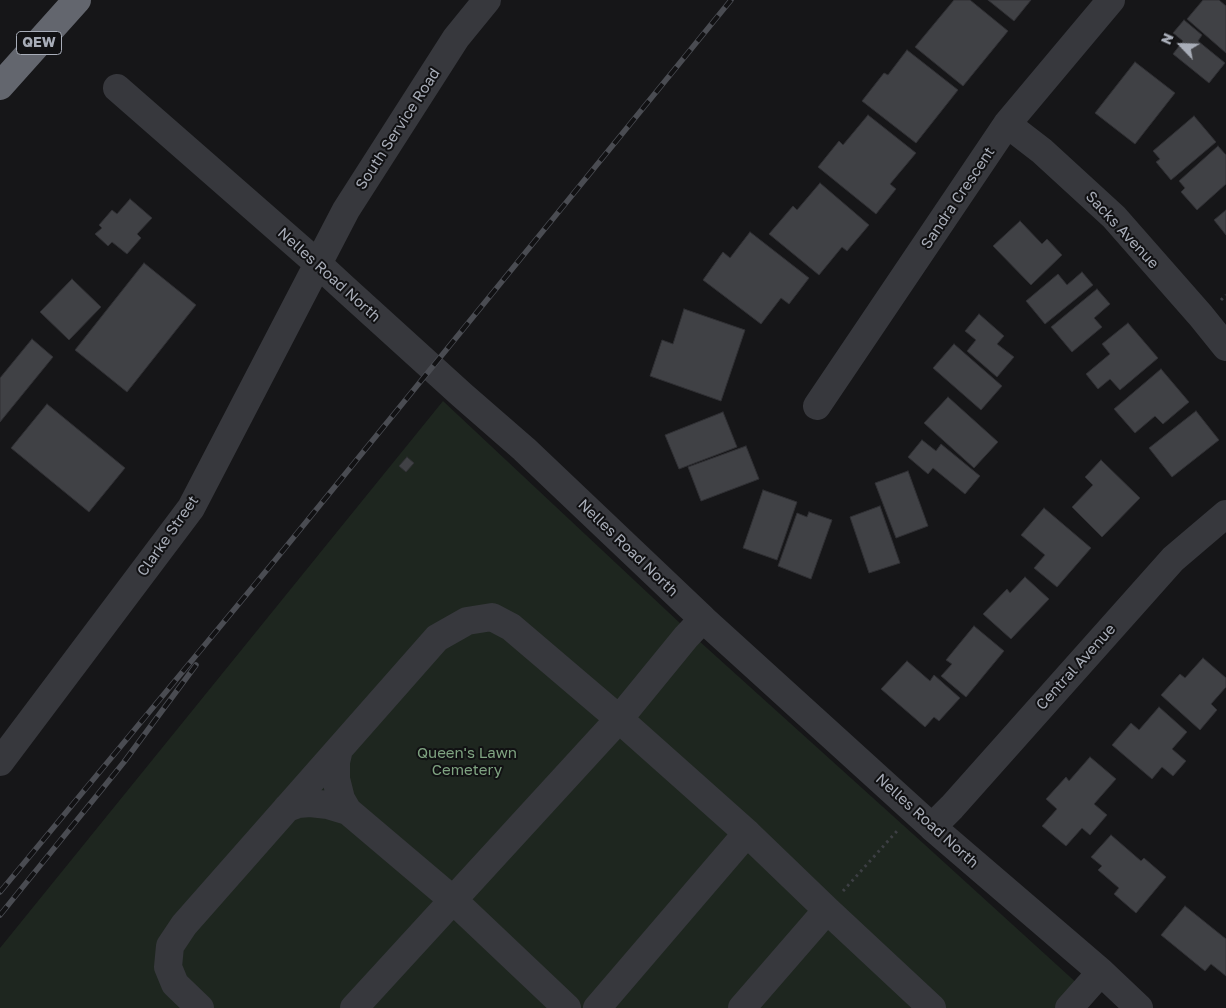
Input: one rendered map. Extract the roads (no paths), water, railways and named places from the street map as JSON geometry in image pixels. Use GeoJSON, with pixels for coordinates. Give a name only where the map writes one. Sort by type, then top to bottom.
{"type":"FeatureCollection","features":[{"type":"Feature","properties":{"kind":"highway","name":"QEW"},"geometry":{"type":"LineString","coordinates":[[0,86],[77,0]]}},
{"type":"Feature","properties":{"kind":"street","name":"South Service Road"},"geometry":{"type":"LineString","coordinates":[[318,263],[346,210],[394,134],[456,38],[487,0]]}},
{"type":"Feature","properties":{"kind":"street","name":"Sandra Crescent"},"geometry":{"type":"LineString","coordinates":[[818,406],[1007,124],[1111,0]]}},
{"type":"Feature","properties":{"kind":"street","name":"Nelles Road North"},"geometry":{"type":"LineString","coordinates":[[118,88],[318,263],[343,288],[524,449],[703,619],[932,827],[1101,972],[1139,1008]]}},
{"type":"Feature","properties":{"kind":"street","name":"Sacks Avenue"},"geometry":{"type":"LineString","coordinates":[[1007,124],[1042,151],[1114,217],[1226,347]]}},
{"type":"Feature","properties":{"kind":"street","name":"Clarke Street"},"geometry":{"type":"LineString","coordinates":[[0,762],[191,508],[318,263]]}},
{"type":"Feature","properties":{"kind":"street","name":"Central Avenue"},"geometry":{"type":"LineString","coordinates":[[932,827],[1173,559],[1226,514]]}},
{"type":"Feature","properties":{"kind":"street"},"geometry":{"type":"LineString","coordinates":[[200,1008],[175,984],[168,966],[170,946],[184,925],[437,638],[467,620],[492,617],[512,627],[619,719],[747,833],[932,1008]]}},
{"type":"Feature","properties":{"kind":"street"},"geometry":{"type":"LineString","coordinates":[[354,1008],[619,719],[703,619]]}},
{"type":"Feature","properties":{"kind":"street"},"geometry":{"type":"LineString","coordinates":[[339,749],[336,762],[336,778],[341,799],[348,811],[452,900],[567,1008]]}},
{"type":"Feature","properties":{"kind":"street"},"geometry":{"type":"LineString","coordinates":[[287,808],[298,804],[310,803],[328,804],[348,811]]}},
{"type":"Feature","properties":{"kind":"street"},"geometry":{"type":"LineString","coordinates":[[596,1008],[747,833]]}},
{"type":"Feature","properties":{"kind":"street"},"geometry":{"type":"LineString","coordinates":[[742,1008],[827,910]]}},
{"type":"Feature","properties":{"kind":"street"},"geometry":{"type":"LineString","coordinates":[[1069,1008],[1101,972]]}},
{"type":"Feature","properties":{"kind":"railway"},"geometry":{"type":"LineString","coordinates":[[0,892],[276,559],[731,0]]}},
{"type":"Feature","properties":{"kind":"railway"},"geometry":{"type":"LineString","coordinates":[[0,915],[124,762],[196,665]]}},
{"type":"Feature","properties":{"kind":"park label","name":"Queen's Lawn Cemetery"},"geometry":{"type":"Point","coordinates":[467,762]}}]}
